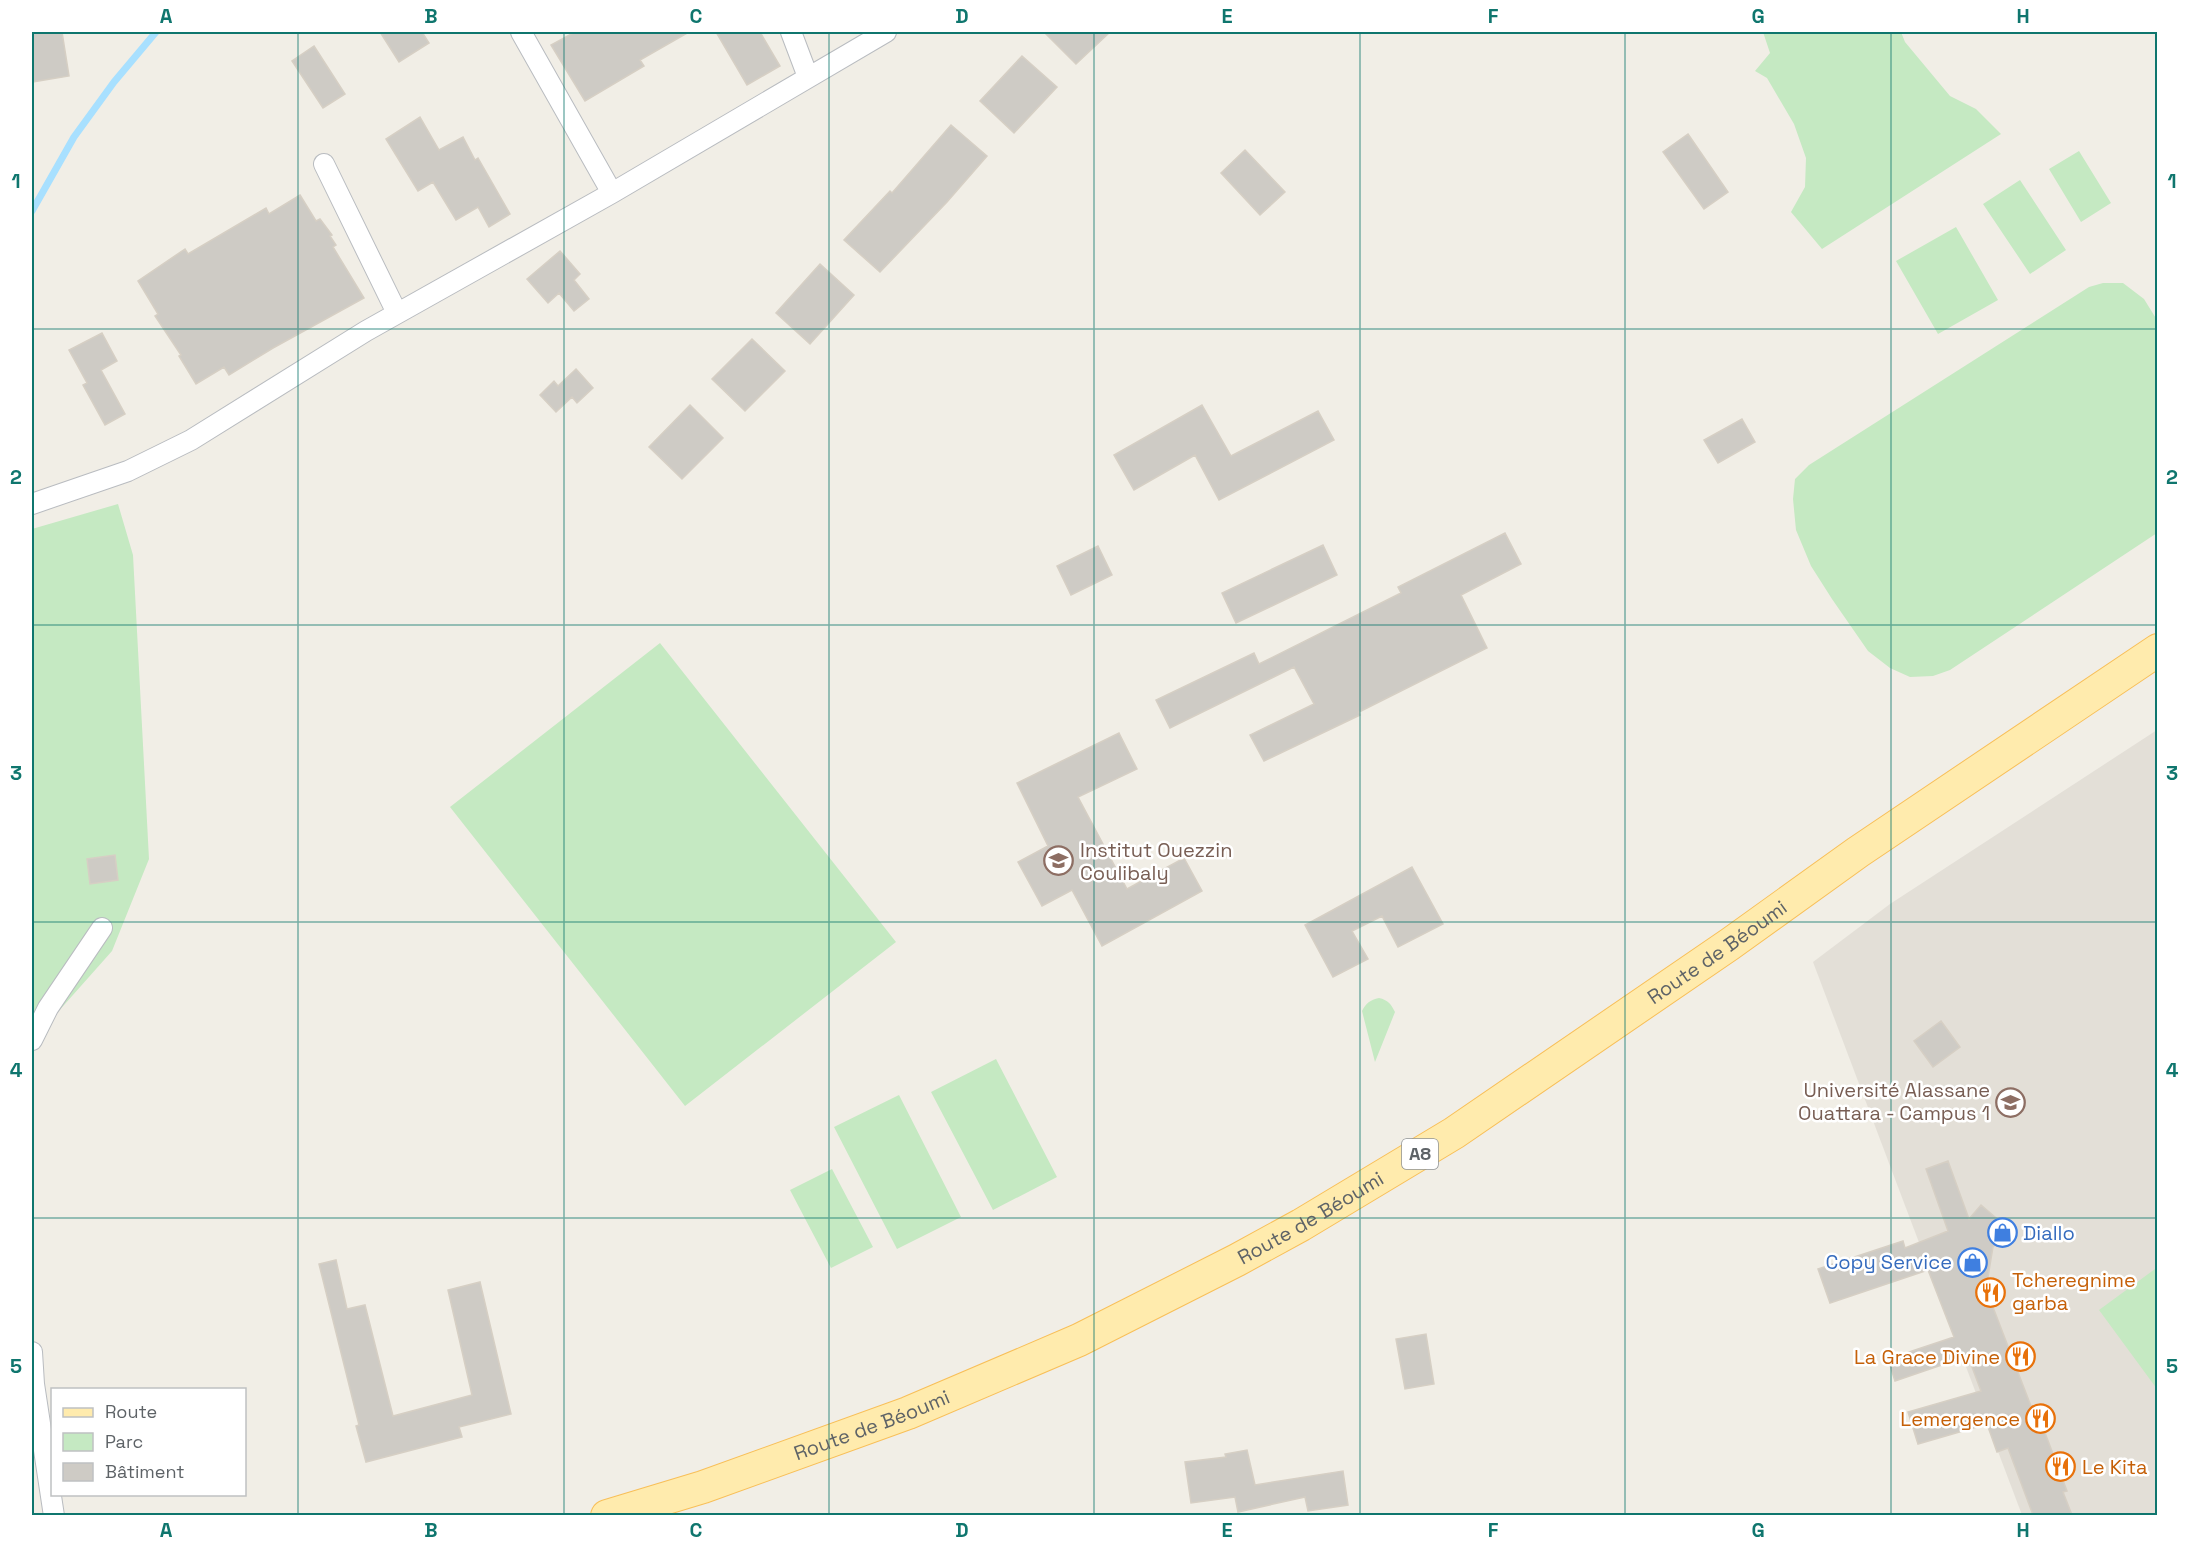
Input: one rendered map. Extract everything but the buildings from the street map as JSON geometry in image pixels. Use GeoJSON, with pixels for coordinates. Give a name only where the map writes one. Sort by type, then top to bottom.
{"type":"FeatureCollection","features":[{"type":"Feature","properties":{"kind":"main road","name":"Route de Béoumi"},"geometry":{"type":"LineString","coordinates":[[607,1515],[703,1487],[908,1413],[1079,1340],[1301,1225],[1454,1133],[1730,944],[1858,852],[2157,650]]}},
{"type":"Feature","properties":{"kind":"street"},"geometry":{"type":"LineString","coordinates":[[521,32],[612,193]]}},
{"type":"Feature","properties":{"kind":"street"},"geometry":{"type":"LineString","coordinates":[[791,32],[808,77]]}},
{"type":"Feature","properties":{"kind":"street"},"geometry":{"type":"LineString","coordinates":[[32,504],[128,471],[180,445],[397,313],[612,193],[886,32]]}},
{"type":"Feature","properties":{"kind":"street"},"geometry":{"type":"LineString","coordinates":[[324,164],[397,313]]}},
{"type":"Feature","properties":{"kind":"street"},"geometry":{"type":"LineString","coordinates":[[32,1040],[48,1008],[102,928]]}},
{"type":"Feature","properties":{"kind":"street"},"geometry":{"type":"LineString","coordinates":[[32,1352],[34,1383],[51,1495]]}},
{"type":"Feature","properties":{"kind":"street"},"geometry":{"type":"LineString","coordinates":[[51,1496],[54,1515]]}},
{"type":"Feature","properties":{"kind":"shaded area","name":"Université Alassane Ouattara - Campus 1"},"geometry":{"type":"Polygon","coordinates":[[[2157,730],[2157,1515],[2022,1515],[1813,962],[1890,904],[2157,730]]]}},
{"type":"Feature","properties":{"kind":"green space"},"geometry":{"type":"Polygon","coordinates":[[[1763,32],[1901,32],[1905,42],[1950,96],[1976,109],[2001,134],[1822,249],[1791,212],[1805,187],[1806,158],[1794,124],[1767,78],[1755,71],[1770,53],[1763,32]]]}},
{"type":"Feature","properties":{"kind":"green space"},"geometry":{"type":"Polygon","coordinates":[[[2079,151],[2111,203],[2081,222],[2049,169],[2079,151]]]}},
{"type":"Feature","properties":{"kind":"green space"},"geometry":{"type":"Polygon","coordinates":[[[2020,180],[2066,250],[2030,274],[1983,204],[2020,180]]]}},
{"type":"Feature","properties":{"kind":"green space"},"geometry":{"type":"Polygon","coordinates":[[[1956,227],[1998,300],[1938,334],[1896,261],[1956,227]]]}},
{"type":"Feature","properties":{"kind":"green space"},"geometry":{"type":"Polygon","coordinates":[[[2103,283],[2123,283],[2144,299],[2157,320],[2157,533],[1950,670],[1933,676],[1910,677],[1890,668],[1868,651],[1811,566],[1796,530],[1793,499],[1795,479],[1809,465],[2089,287],[2103,283]]]}},
{"type":"Feature","properties":{"kind":"green space"},"geometry":{"type":"Polygon","coordinates":[[[118,504],[133,555],[149,859],[112,951],[49,1022],[32,1023],[32,529],[118,504]]]}},
{"type":"Feature","properties":{"kind":"green space"},"geometry":{"type":"Polygon","coordinates":[[[660,643],[896,942],[685,1106],[450,807],[660,643]]]}},
{"type":"Feature","properties":{"kind":"green space"},"geometry":{"type":"Polygon","coordinates":[[[1379,998],[1389,1003],[1395,1012],[1375,1062],[1362,1011],[1369,1002],[1379,998]]]}},
{"type":"Feature","properties":{"kind":"green space"},"geometry":{"type":"Polygon","coordinates":[[[996,1059],[1057,1177],[993,1210],[931,1092],[996,1059]]]}},
{"type":"Feature","properties":{"kind":"green space"},"geometry":{"type":"Polygon","coordinates":[[[899,1095],[961,1217],[897,1249],[834,1127],[899,1095]]]}},
{"type":"Feature","properties":{"kind":"green space"},"geometry":{"type":"Polygon","coordinates":[[[832,1169],[873,1247],[831,1268],[790,1190],[832,1169]]]}},
{"type":"Feature","properties":{"kind":"green space"},"geometry":{"type":"Polygon","coordinates":[[[2155,1269],[2158,1272],[2157,1389],[2099,1310],[2155,1269]]]}},
{"type":"Feature","properties":{"kind":"waterway"},"geometry":{"type":"LineString","coordinates":[[32,211],[74,137],[114,82],[156,32]]}},
{"type":"Feature","properties":{"kind":"place","name":"Institut Ouezzin Coulibaly"},"geometry":{"type":"Point","coordinates":[1059,861]}},
{"type":"Feature","properties":{"kind":"place","name":"Université Alassane Ouattara - Campus 1"},"geometry":{"type":"Point","coordinates":[2011,1102]}},
{"type":"Feature","properties":{"kind":"place","name":"Diallo"},"geometry":{"type":"Point","coordinates":[2002,1233]}},
{"type":"Feature","properties":{"kind":"place","name":"Copy Service"},"geometry":{"type":"Point","coordinates":[1973,1262]}},
{"type":"Feature","properties":{"kind":"place","name":"Tcheregnime garba"},"geometry":{"type":"Point","coordinates":[1991,1292]}},
{"type":"Feature","properties":{"kind":"place","name":"La Grace Divine"},"geometry":{"type":"Point","coordinates":[2021,1357]}},
{"type":"Feature","properties":{"kind":"place","name":"Lemergence"},"geometry":{"type":"Point","coordinates":[2041,1419]}},
{"type":"Feature","properties":{"kind":"place","name":"Le Kita"},"geometry":{"type":"Point","coordinates":[2061,1467]}}]}
